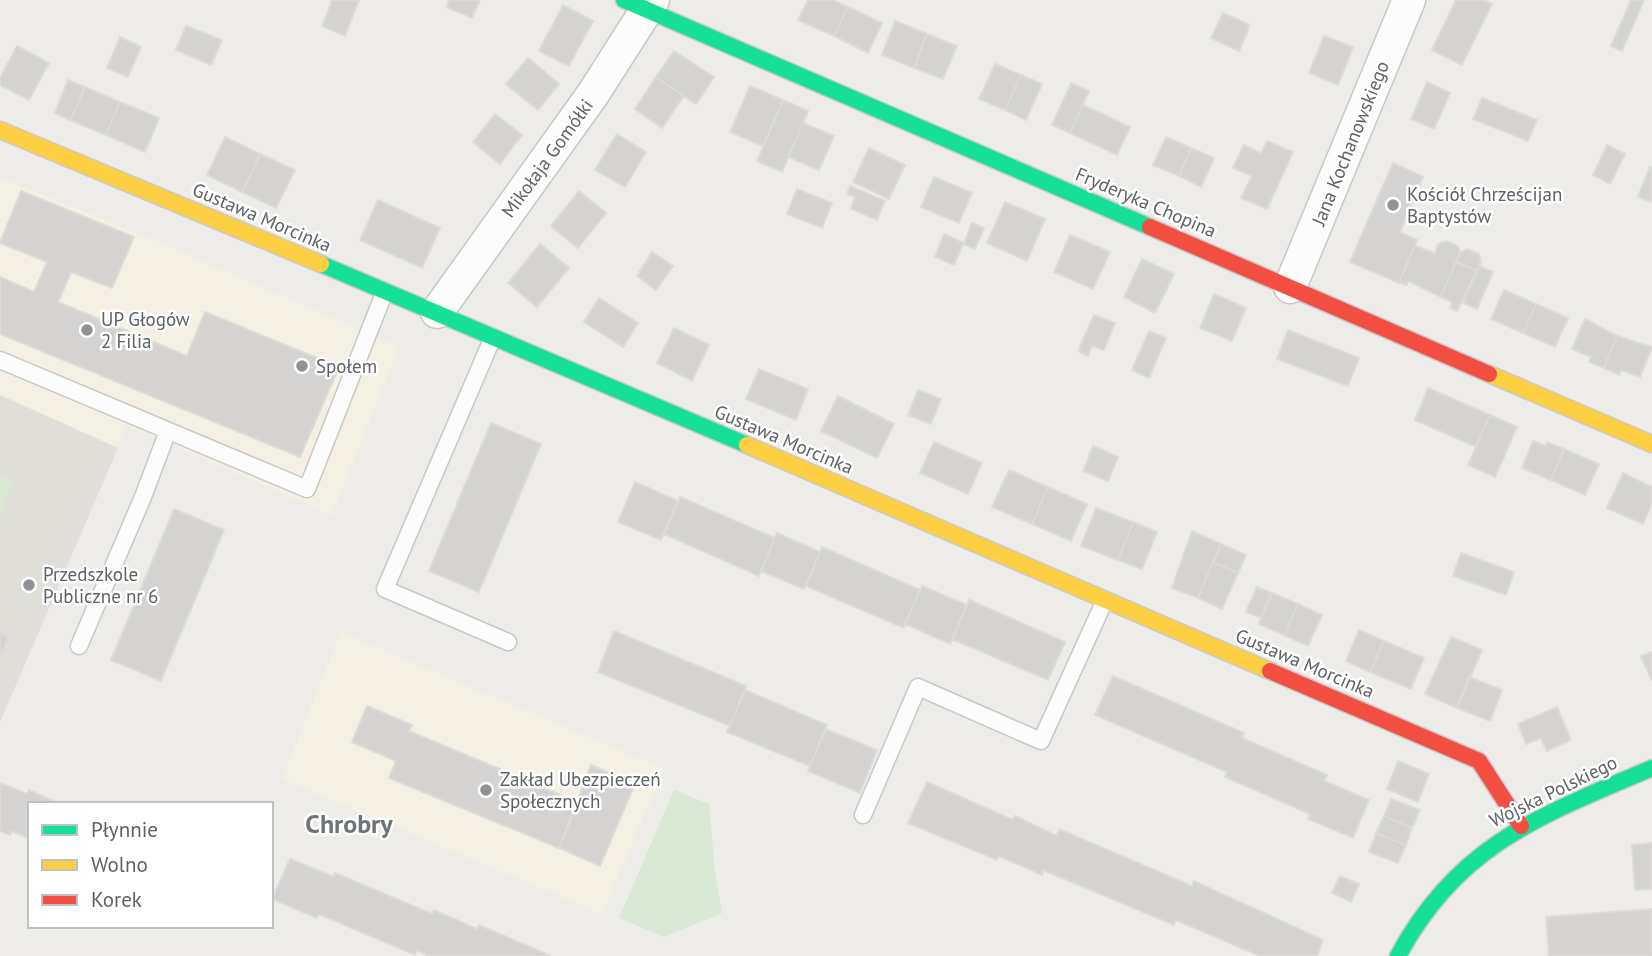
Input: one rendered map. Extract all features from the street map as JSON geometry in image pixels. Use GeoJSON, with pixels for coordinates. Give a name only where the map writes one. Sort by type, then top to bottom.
{"type":"FeatureCollection","features":[{"type":"Feature","properties":{"kind":"street","name":"Jana Kochanowskiego"},"geometry":{"type":"LineString","coordinates":[[1290,287],[1409,0]]}},
{"type":"Feature","properties":{"kind":"street","name":"Fryderyka Chopina"},"geometry":{"type":"LineString","coordinates":[[641,3],[1652,444]]}},
{"type":"Feature","properties":{"kind":"street","name":"Mikołaja Gomółki"},"geometry":{"type":"LineString","coordinates":[[437,312],[562,139],[641,3]]}},
{"type":"Feature","properties":{"kind":"street","name":"Gustawa Morcinka"},"geometry":{"type":"LineString","coordinates":[[0,130],[437,312],[1479,761],[1521,826]]}},
{"type":"Feature","properties":{"kind":"street","name":"Wojska Polskiego"},"geometry":{"type":"LineString","coordinates":[[1398,956],[1441,886],[1490,845],[1521,826],[1652,768]]}},
{"type":"Feature","properties":{"kind":"lane"},"geometry":{"type":"LineString","coordinates":[[0,360],[167,433],[306,489],[385,291]]}},
{"type":"Feature","properties":{"kind":"lane"},"geometry":{"type":"LineString","coordinates":[[493,337],[386,589],[508,642]]}},
{"type":"Feature","properties":{"kind":"lane"},"geometry":{"type":"LineString","coordinates":[[79,646],[167,433]]}},
{"type":"Feature","properties":{"kind":"lane"},"geometry":{"type":"LineString","coordinates":[[863,815],[918,687],[1041,741],[1105,600]]}},
{"type":"Feature","properties":{"kind":"shaded area"},"geometry":{"type":"Polygon","coordinates":[[[0,177],[159,242],[399,347],[332,515],[127,426],[118,448],[0,395],[0,177]]]}},
{"type":"Feature","properties":{"kind":"shaded area","name":"Przedszkole Publiczne nr 6"},"geometry":{"type":"Polygon","coordinates":[[[0,395],[118,448],[0,722],[0,395]]]}},
{"type":"Feature","properties":{"kind":"shaded area"},"geometry":{"type":"Polygon","coordinates":[[[341,632],[664,769],[602,914],[282,779],[341,632]]]}},
{"type":"Feature","properties":{"kind":"green space"},"geometry":{"type":"Polygon","coordinates":[[[0,476],[13,481],[0,514],[0,476]]]}},
{"type":"Feature","properties":{"kind":"green space"},"geometry":{"type":"Polygon","coordinates":[[[674,790],[709,804],[722,913],[664,937],[619,918],[674,790]]]}},
{"type":"Feature","properties":{"kind":"building"},"geometry":{"type":"Polygon","coordinates":[[[332,0],[359,0],[345,36],[322,26],[332,0]]]}},
{"type":"Feature","properties":{"kind":"building"},"geometry":{"type":"Polygon","coordinates":[[[449,0],[480,0],[472,18],[446,7],[449,0]]]}},
{"type":"Feature","properties":{"kind":"building"},"geometry":{"type":"Polygon","coordinates":[[[808,0],[833,0],[848,7],[834,36],[798,20],[808,0]]]}},
{"type":"Feature","properties":{"kind":"building"},"geometry":{"type":"Polygon","coordinates":[[[1456,0],[1483,0],[1492,4],[1462,65],[1432,50],[1456,0]]]}},
{"type":"Feature","properties":{"kind":"building"},"geometry":{"type":"Polygon","coordinates":[[[1631,0],[1644,0],[1622,51],[1611,46],[1631,0]]]}},
{"type":"Feature","properties":{"kind":"building"},"geometry":{"type":"Polygon","coordinates":[[[563,5],[593,21],[569,66],[539,51],[563,5]]]}},
{"type":"Feature","properties":{"kind":"building"},"geometry":{"type":"Polygon","coordinates":[[[848,7],[882,23],[868,53],[834,36],[848,7]]]}},
{"type":"Feature","properties":{"kind":"building"},"geometry":{"type":"Polygon","coordinates":[[[1223,13],[1250,25],[1239,51],[1211,38],[1223,13]]]}},
{"type":"Feature","properties":{"kind":"building"},"geometry":{"type":"Polygon","coordinates":[[[895,21],[927,34],[914,68],[882,55],[895,21]]]}},
{"type":"Feature","properties":{"kind":"building"},"geometry":{"type":"Polygon","coordinates":[[[186,26],[222,40],[211,65],[176,50],[186,26]]]}},
{"type":"Feature","properties":{"kind":"building"},"geometry":{"type":"Polygon","coordinates":[[[927,34],[957,46],[943,79],[914,68],[927,34]]]}},
{"type":"Feature","properties":{"kind":"building"},"geometry":{"type":"Polygon","coordinates":[[[1324,36],[1353,47],[1338,85],[1309,73],[1324,36]]]}},
{"type":"Feature","properties":{"kind":"building"},"geometry":{"type":"Polygon","coordinates":[[[120,37],[141,47],[128,77],[107,68],[120,37]]]}},
{"type":"Feature","properties":{"kind":"building"},"geometry":{"type":"Polygon","coordinates":[[[17,46],[49,63],[29,100],[0,85],[0,78],[17,46]]]}},
{"type":"Feature","properties":{"kind":"building"},"geometry":{"type":"Polygon","coordinates":[[[674,51],[714,77],[696,104],[656,77],[674,51]]]}},
{"type":"Feature","properties":{"kind":"building"},"geometry":{"type":"Polygon","coordinates":[[[528,58],[559,84],[538,110],[506,84],[528,58]]]}},
{"type":"Feature","properties":{"kind":"building"},"geometry":{"type":"Polygon","coordinates":[[[995,64],[1021,75],[1005,110],[979,99],[995,64]]]}},
{"type":"Feature","properties":{"kind":"building"},"geometry":{"type":"Polygon","coordinates":[[[1021,75],[1042,84],[1026,120],[1005,110],[1021,75]]]}},
{"type":"Feature","properties":{"kind":"building"},"geometry":{"type":"Polygon","coordinates":[[[656,77],[684,96],[662,128],[635,109],[656,77]]]}},
{"type":"Feature","properties":{"kind":"building"},"geometry":{"type":"Polygon","coordinates":[[[68,80],[85,87],[70,120],[55,113],[68,80]]]}},
{"type":"Feature","properties":{"kind":"building"},"geometry":{"type":"Polygon","coordinates":[[[1427,82],[1450,93],[1434,129],[1411,119],[1427,82]]]}},
{"type":"Feature","properties":{"kind":"building"},"geometry":{"type":"Polygon","coordinates":[[[1071,83],[1089,91],[1070,133],[1052,125],[1071,83]]]}},
{"type":"Feature","properties":{"kind":"building"},"geometry":{"type":"Polygon","coordinates":[[[750,86],[783,100],[763,146],[730,132],[750,86]]]}},
{"type":"Feature","properties":{"kind":"building"},"geometry":{"type":"Polygon","coordinates":[[[85,87],[120,102],[106,135],[70,120],[85,87]]]}},
{"type":"Feature","properties":{"kind":"building"},"geometry":{"type":"Polygon","coordinates":[[[1482,98],[1537,120],[1528,141],[1473,119],[1482,98]]]}},
{"type":"Feature","properties":{"kind":"building"},"geometry":{"type":"Polygon","coordinates":[[[783,100],[808,111],[782,172],[757,161],[783,100]]]}},
{"type":"Feature","properties":{"kind":"building"},"geometry":{"type":"Polygon","coordinates":[[[120,102],[159,118],[145,152],[106,135],[120,102]]]}},
{"type":"Feature","properties":{"kind":"building"},"geometry":{"type":"Polygon","coordinates":[[[1083,105],[1130,127],[1117,155],[1070,133],[1083,105]]]}},
{"type":"Feature","properties":{"kind":"building"},"geometry":{"type":"Polygon","coordinates":[[[495,114],[522,135],[500,164],[473,142],[495,114]]]}},
{"type":"Feature","properties":{"kind":"building"},"geometry":{"type":"Polygon","coordinates":[[[803,123],[834,136],[819,170],[788,157],[803,123]]]}},
{"type":"Feature","properties":{"kind":"building"},"geometry":{"type":"Polygon","coordinates":[[[617,134],[646,152],[625,187],[595,170],[617,134]]]}},
{"type":"Feature","properties":{"kind":"building"},"geometry":{"type":"Polygon","coordinates":[[[225,137],[260,154],[242,192],[207,175],[225,137]]]}},
{"type":"Feature","properties":{"kind":"building"},"geometry":{"type":"Polygon","coordinates":[[[1166,137],[1191,148],[1179,176],[1153,165],[1166,137]]]}},
{"type":"Feature","properties":{"kind":"building"},"geometry":{"type":"Polygon","coordinates":[[[1267,141],[1293,152],[1267,209],[1241,198],[1252,176],[1233,168],[1244,145],[1261,153],[1267,141]]]}},
{"type":"Feature","properties":{"kind":"building"},"geometry":{"type":"Polygon","coordinates":[[[1607,145],[1625,154],[1610,184],[1593,175],[1607,145]]]}},
{"type":"Feature","properties":{"kind":"building"},"geometry":{"type":"Polygon","coordinates":[[[869,148],[905,165],[889,199],[853,182],[869,148]]]}},
{"type":"Feature","properties":{"kind":"building"},"geometry":{"type":"Polygon","coordinates":[[[1191,148],[1214,158],[1201,187],[1179,176],[1191,148]]]}},
{"type":"Feature","properties":{"kind":"building"},"geometry":{"type":"Polygon","coordinates":[[[260,154],[295,170],[276,208],[242,192],[260,154]]]}},
{"type":"Feature","properties":{"kind":"building","name":"Kościół Chrześcijan Baptystów"},"geometry":{"type":"Polygon","coordinates":[[[1393,163],[1423,177],[1400,232],[1417,240],[1399,283],[1350,262],[1393,163]]]}},
{"type":"Feature","properties":{"kind":"building"},"geometry":{"type":"Polygon","coordinates":[[[1650,167],[1652,168],[1652,202],[1638,197],[1650,167]]]}},
{"type":"Feature","properties":{"kind":"building"},"geometry":{"type":"Polygon","coordinates":[[[934,177],[972,193],[959,223],[921,207],[934,177]]]}},
{"type":"Feature","properties":{"kind":"building"},"geometry":{"type":"Polygon","coordinates":[[[850,186],[885,201],[877,220],[851,209],[855,197],[847,194],[850,186]]]}},
{"type":"Feature","properties":{"kind":"building"},"geometry":{"type":"Polygon","coordinates":[[[797,189],[832,203],[822,228],[787,214],[797,189]]]}},
{"type":"Feature","properties":{"kind":"building"},"geometry":{"type":"Polygon","coordinates":[[[21,191],[134,237],[112,288],[71,272],[58,302],[187,356],[205,312],[339,367],[300,457],[0,334],[0,277],[34,292],[47,262],[0,243],[21,191]]]}},
{"type":"Feature","properties":{"kind":"building"},"geometry":{"type":"Polygon","coordinates":[[[579,191],[606,213],[578,248],[551,226],[579,191]]]}},
{"type":"Feature","properties":{"kind":"building"},"geometry":{"type":"Polygon","coordinates":[[[378,200],[440,228],[422,268],[360,240],[378,200]]]}},
{"type":"Feature","properties":{"kind":"building"},"geometry":{"type":"Polygon","coordinates":[[[1005,202],[1045,219],[1027,261],[987,243],[1005,202]]]}},
{"type":"Feature","properties":{"kind":"building"},"geometry":{"type":"Polygon","coordinates":[[[972,223],[984,228],[975,249],[963,244],[954,265],[935,257],[944,234],[964,243],[972,223]]]}},
{"type":"Feature","properties":{"kind":"building"},"geometry":{"type":"Polygon","coordinates":[[[1070,235],[1110,252],[1093,289],[1054,272],[1070,235]]]}},
{"type":"Feature","properties":{"kind":"building"},"geometry":{"type":"Polygon","coordinates":[[[1446,241],[1458,246],[1460,253],[1441,297],[1408,281],[1406,285],[1399,282],[1415,245],[1435,254],[1438,244],[1446,241]]]}},
{"type":"Feature","properties":{"kind":"building"},"geometry":{"type":"Polygon","coordinates":[[[540,244],[569,268],[537,307],[508,283],[540,244]]]}},
{"type":"Feature","properties":{"kind":"building"},"geometry":{"type":"Polygon","coordinates":[[[1467,249],[1479,254],[1481,262],[1477,271],[1456,262],[1460,253],[1467,249]]]}},
{"type":"Feature","properties":{"kind":"building"},"geometry":{"type":"Polygon","coordinates":[[[652,252],[673,266],[656,290],[637,276],[652,252]]]}},
{"type":"Feature","properties":{"kind":"building"},"geometry":{"type":"Polygon","coordinates":[[[1142,259],[1174,274],[1155,313],[1124,297],[1142,259]]]}},
{"type":"Feature","properties":{"kind":"building"},"geometry":{"type":"Polygon","coordinates":[[[1456,262],[1477,271],[1457,311],[1450,308],[1452,302],[1441,297],[1456,262]]]}},
{"type":"Feature","properties":{"kind":"building"},"geometry":{"type":"Polygon","coordinates":[[[1479,266],[1493,272],[1477,309],[1463,303],[1479,266]]]}},
{"type":"Feature","properties":{"kind":"building"},"geometry":{"type":"Polygon","coordinates":[[[1504,290],[1536,304],[1523,333],[1491,319],[1504,290]]]}},
{"type":"Feature","properties":{"kind":"building"},"geometry":{"type":"Polygon","coordinates":[[[1214,294],[1246,308],[1232,341],[1200,328],[1214,294]]]}},
{"type":"Feature","properties":{"kind":"building"},"geometry":{"type":"Polygon","coordinates":[[[599,298],[638,323],[623,347],[584,322],[599,298]]]}},
{"type":"Feature","properties":{"kind":"building"},"geometry":{"type":"Polygon","coordinates":[[[1536,304],[1568,318],[1555,347],[1523,333],[1536,304]]]}},
{"type":"Feature","properties":{"kind":"building"},"geometry":{"type":"Polygon","coordinates":[[[1094,315],[1115,323],[1104,350],[1092,346],[1088,356],[1078,351],[1094,315]]]}},
{"type":"Feature","properties":{"kind":"building"},"geometry":{"type":"Polygon","coordinates":[[[1585,319],[1617,336],[1604,368],[1589,362],[1591,357],[1572,349],[1585,319]]]}},
{"type":"Feature","properties":{"kind":"building"},"geometry":{"type":"Polygon","coordinates":[[[674,328],[709,345],[692,381],[657,363],[674,328]]]}},
{"type":"Feature","properties":{"kind":"building"},"geometry":{"type":"Polygon","coordinates":[[[1288,330],[1359,358],[1348,386],[1277,359],[1288,330]]]}},
{"type":"Feature","properties":{"kind":"building"},"geometry":{"type":"Polygon","coordinates":[[[1149,331],[1166,338],[1149,378],[1132,370],[1149,331]]]}},
{"type":"Feature","properties":{"kind":"building"},"geometry":{"type":"Polygon","coordinates":[[[1617,336],[1652,347],[1640,377],[1621,370],[1619,375],[1604,368],[1617,336]]]}},
{"type":"Feature","properties":{"kind":"building"},"geometry":{"type":"Polygon","coordinates":[[[759,369],[808,389],[796,420],[746,399],[759,369]]]}},
{"type":"Feature","properties":{"kind":"building"},"geometry":{"type":"Polygon","coordinates":[[[1428,388],[1490,415],[1476,447],[1415,420],[1428,388]]]}},
{"type":"Feature","properties":{"kind":"building"},"geometry":{"type":"Polygon","coordinates":[[[918,390],[941,399],[931,424],[908,415],[918,390]]]}},
{"type":"Feature","properties":{"kind":"building"},"geometry":{"type":"Polygon","coordinates":[[[838,396],[894,424],[877,458],[821,431],[838,396]]]}},
{"type":"Feature","properties":{"kind":"building"},"geometry":{"type":"Polygon","coordinates":[[[1490,415],[1517,427],[1495,477],[1468,465],[1490,415]]]}},
{"type":"Feature","properties":{"kind":"building"},"geometry":{"type":"Polygon","coordinates":[[[491,423],[541,444],[479,592],[429,571],[491,423]]]}},
{"type":"Feature","properties":{"kind":"building"},"geometry":{"type":"Polygon","coordinates":[[[1533,441],[1546,446],[1547,442],[1564,449],[1551,480],[1522,468],[1533,441]]]}},
{"type":"Feature","properties":{"kind":"building"},"geometry":{"type":"Polygon","coordinates":[[[934,442],[982,463],[968,494],[920,473],[934,442]]]}},
{"type":"Feature","properties":{"kind":"building"},"geometry":{"type":"Polygon","coordinates":[[[1093,446],[1118,457],[1108,481],[1083,471],[1093,446]]]}},
{"type":"Feature","properties":{"kind":"building"},"geometry":{"type":"Polygon","coordinates":[[[1564,449],[1599,464],[1585,495],[1551,480],[1564,449]]]}},
{"type":"Feature","properties":{"kind":"building"},"geometry":{"type":"Polygon","coordinates":[[[1009,470],[1048,487],[1032,524],[992,507],[1009,470]]]}},
{"type":"Feature","properties":{"kind":"building"},"geometry":{"type":"Polygon","coordinates":[[[1623,473],[1652,487],[1652,503],[1643,524],[1607,508],[1623,473]]]}},
{"type":"Feature","properties":{"kind":"building"},"geometry":{"type":"Polygon","coordinates":[[[635,482],[678,501],[661,540],[618,522],[635,482]]]}},
{"type":"Feature","properties":{"kind":"building"},"geometry":{"type":"Polygon","coordinates":[[[1048,487],[1087,504],[1071,541],[1032,524],[1048,487]]]}},
{"type":"Feature","properties":{"kind":"building"},"geometry":{"type":"Polygon","coordinates":[[[680,497],[775,538],[759,576],[664,534],[680,497]]]}},
{"type":"Feature","properties":{"kind":"building"},"geometry":{"type":"Polygon","coordinates":[[[1096,508],[1133,522],[1118,560],[1081,546],[1096,508]]]}},
{"type":"Feature","properties":{"kind":"building"},"geometry":{"type":"Polygon","coordinates":[[[174,509],[224,530],[161,681],[111,660],[174,509]]]}},
{"type":"Feature","properties":{"kind":"building"},"geometry":{"type":"Polygon","coordinates":[[[1133,522],[1157,532],[1142,569],[1118,560],[1133,522]]]}},
{"type":"Feature","properties":{"kind":"building"},"geometry":{"type":"Polygon","coordinates":[[[1192,531],[1221,544],[1198,598],[1172,588],[1192,531]]]}},
{"type":"Feature","properties":{"kind":"building"},"geometry":{"type":"Polygon","coordinates":[[[777,533],[820,552],[804,589],[761,571],[777,533]]]}},
{"type":"Feature","properties":{"kind":"building"},"geometry":{"type":"Polygon","coordinates":[[[1221,544],[1246,555],[1238,573],[1213,562],[1221,544]]]}},
{"type":"Feature","properties":{"kind":"building"},"geometry":{"type":"Polygon","coordinates":[[[822,547],[920,590],[904,628],[806,586],[822,547]]]}},
{"type":"Feature","properties":{"kind":"building"},"geometry":{"type":"Polygon","coordinates":[[[1461,553],[1514,572],[1506,595],[1453,576],[1461,553]]]}},
{"type":"Feature","properties":{"kind":"building"},"geometry":{"type":"Polygon","coordinates":[[[1213,562],[1238,573],[1222,609],[1198,598],[1213,562]]]}},
{"type":"Feature","properties":{"kind":"building"},"geometry":{"type":"Polygon","coordinates":[[[922,586],[967,605],[950,644],[905,624],[922,586]]]}},
{"type":"Feature","properties":{"kind":"building"},"geometry":{"type":"Polygon","coordinates":[[[1257,587],[1272,593],[1261,618],[1246,612],[1257,587]]]}},
{"type":"Feature","properties":{"kind":"building"},"geometry":{"type":"Polygon","coordinates":[[[1272,593],[1298,604],[1284,635],[1259,624],[1272,593]]]}},
{"type":"Feature","properties":{"kind":"building"},"geometry":{"type":"Polygon","coordinates":[[[969,600],[1065,642],[1048,680],[952,639],[969,600]]]}},
{"type":"Feature","properties":{"kind":"building"},"geometry":{"type":"Polygon","coordinates":[[[1298,604],[1322,615],[1308,646],[1284,635],[1298,604]]]}},
{"type":"Feature","properties":{"kind":"building"},"geometry":{"type":"Polygon","coordinates":[[[1359,630],[1384,641],[1370,672],[1346,661],[1359,630]]]}},
{"type":"Feature","properties":{"kind":"building"},"geometry":{"type":"Polygon","coordinates":[[[614,631],[746,686],[730,726],[598,672],[614,631]]]}},
{"type":"Feature","properties":{"kind":"building"},"geometry":{"type":"Polygon","coordinates":[[[0,633],[9,637],[0,657],[0,633]]]}},
{"type":"Feature","properties":{"kind":"building"},"geometry":{"type":"Polygon","coordinates":[[[1451,637],[1482,650],[1457,708],[1425,694],[1451,637]]]}},
{"type":"Feature","properties":{"kind":"building"},"geometry":{"type":"Polygon","coordinates":[[[1384,641],[1424,658],[1411,689],[1370,672],[1384,641]]]}},
{"type":"Feature","properties":{"kind":"building"},"geometry":{"type":"Polygon","coordinates":[[[1652,652],[1652,681],[1641,656],[1652,652]]]}},
{"type":"Feature","properties":{"kind":"building"},"geometry":{"type":"Polygon","coordinates":[[[1113,676],[1244,733],[1242,738],[1327,775],[1324,781],[1369,800],[1353,838],[1308,819],[1310,814],[1225,777],[1227,772],[1095,715],[1113,676]]]}},
{"type":"Feature","properties":{"kind":"building"},"geometry":{"type":"Polygon","coordinates":[[[1469,677],[1502,690],[1490,721],[1457,708],[1469,677]]]}},
{"type":"Feature","properties":{"kind":"building"},"geometry":{"type":"Polygon","coordinates":[[[745,690],[827,725],[810,766],[727,732],[745,690]]]}},
{"type":"Feature","properties":{"kind":"building"},"geometry":{"type":"Polygon","coordinates":[[[367,706],[412,725],[409,731],[578,802],[559,848],[389,778],[396,761],[352,742],[367,706]]]}},
{"type":"Feature","properties":{"kind":"building"},"geometry":{"type":"Polygon","coordinates":[[[1557,707],[1571,740],[1547,751],[1541,738],[1526,744],[1518,724],[1557,707]]]}},
{"type":"Feature","properties":{"kind":"building"},"geometry":{"type":"Polygon","coordinates":[[[825,729],[877,750],[860,793],[808,771],[825,729]]]}},
{"type":"Feature","properties":{"kind":"building"},"geometry":{"type":"Polygon","coordinates":[[[1398,761],[1429,774],[1418,802],[1387,789],[1398,761]]]}},
{"type":"Feature","properties":{"kind":"building"},"geometry":{"type":"Polygon","coordinates":[[[591,765],[635,784],[600,866],[559,848],[591,765]]]}},
{"type":"Feature","properties":{"kind":"building"},"geometry":{"type":"Polygon","coordinates":[[[927,782],[1013,820],[1015,816],[1057,836],[1059,829],[1192,886],[1194,881],[1323,940],[1317,956],[1260,956],[1176,920],[1174,925],[1043,870],[1042,875],[999,856],[997,860],[908,823],[927,782]]]}},
{"type":"Feature","properties":{"kind":"building"},"geometry":{"type":"Polygon","coordinates":[[[0,783],[27,794],[29,790],[56,802],[28,802],[28,838],[12,831],[10,835],[0,831],[0,783]]]}},
{"type":"Feature","properties":{"kind":"building"},"geometry":{"type":"Polygon","coordinates":[[[1391,799],[1420,810],[1412,828],[1384,816],[1391,799]]]}},
{"type":"Feature","properties":{"kind":"building"},"geometry":{"type":"Polygon","coordinates":[[[1384,816],[1412,828],[1406,845],[1376,833],[1384,816]]]}},
{"type":"Feature","properties":{"kind":"building"},"geometry":{"type":"Polygon","coordinates":[[[1376,833],[1406,845],[1398,863],[1369,852],[1376,833]]]}},
{"type":"Feature","properties":{"kind":"building"},"geometry":{"type":"Polygon","coordinates":[[[1652,843],[1652,889],[1635,890],[1632,845],[1652,843]]]}},
{"type":"Feature","properties":{"kind":"building"},"geometry":{"type":"Polygon","coordinates":[[[290,859],[334,877],[335,873],[432,914],[434,910],[477,929],[479,925],[551,956],[429,956],[417,950],[415,955],[319,914],[317,918],[273,899],[290,859]]]}},
{"type":"Feature","properties":{"kind":"building"},"geometry":{"type":"Polygon","coordinates":[[[1340,876],[1359,884],[1351,902],[1332,893],[1340,876]]]}},
{"type":"Feature","properties":{"kind":"building"},"geometry":{"type":"Polygon","coordinates":[[[1652,909],[1652,956],[1549,956],[1546,917],[1652,909]]]}},
{"type":"Feature","properties":{"kind":"traffic: fast"},"geometry":{"type":"LineString","coordinates":[[624,0],[1150,227]]}},
{"type":"Feature","properties":{"kind":"traffic: fast"},"geometry":{"type":"LineString","coordinates":[[321,264],[747,445]]}},
{"type":"Feature","properties":{"kind":"traffic: fast"},"geometry":{"type":"LineString","coordinates":[[1398,956],[1422,918],[1448,886],[1476,860],[1539,819],[1652,768]]}},
{"type":"Feature","properties":{"kind":"traffic: slow"},"geometry":{"type":"LineString","coordinates":[[0,130],[321,264]]}},
{"type":"Feature","properties":{"kind":"traffic: slow"},"geometry":{"type":"LineString","coordinates":[[1489,374],[1652,444]]}},
{"type":"Feature","properties":{"kind":"traffic: slow"},"geometry":{"type":"LineString","coordinates":[[747,445],[1270,671]]}},
{"type":"Feature","properties":{"kind":"traffic: jam"},"geometry":{"type":"LineString","coordinates":[[1150,227],[1489,374]]}},
{"type":"Feature","properties":{"kind":"traffic: jam"},"geometry":{"type":"LineString","coordinates":[[1270,671],[1479,761],[1521,826]]}},
{"type":"Feature","properties":{"kind":"place","name":"Kościół Chrześcijan Baptystów"},"geometry":{"type":"Point","coordinates":[1393,205]}},
{"type":"Feature","properties":{"kind":"place","name":"UP Głogów 2 Filia"},"geometry":{"type":"Point","coordinates":[87,330]}},
{"type":"Feature","properties":{"kind":"place","name":"Społem"},"geometry":{"type":"Point","coordinates":[302,366]}},
{"type":"Feature","properties":{"kind":"place","name":"Przedszkole Publiczne nr 6"},"geometry":{"type":"Point","coordinates":[29,585]}},
{"type":"Feature","properties":{"kind":"place","name":"Zakład Ubezpieczeń Społecznych"},"geometry":{"type":"Point","coordinates":[486,790]}},
{"type":"Feature","properties":{"kind":"district","name":"Chrobry"},"geometry":{"type":"Point","coordinates":[349,823]}}]}
